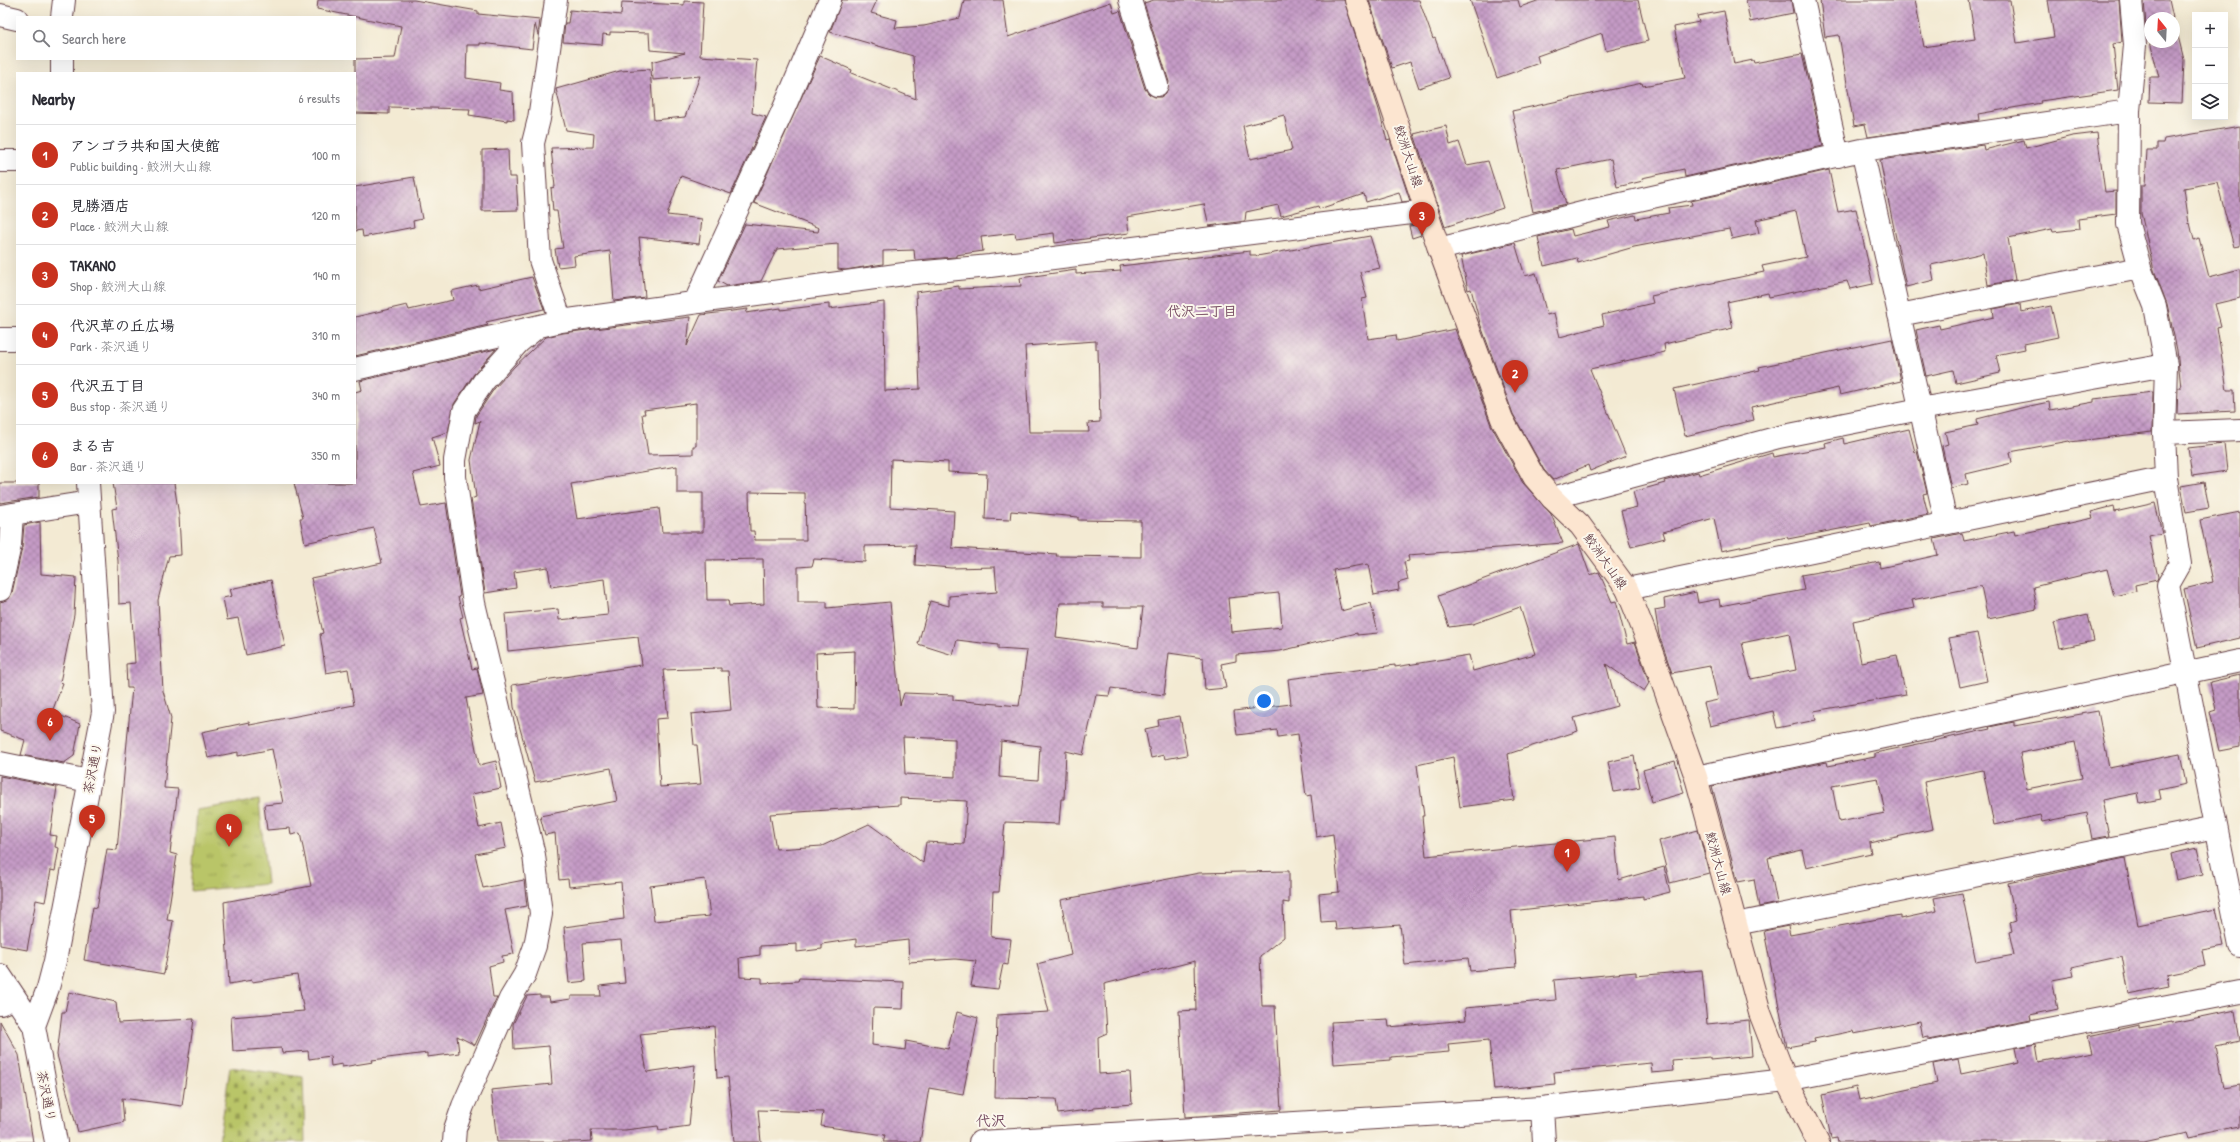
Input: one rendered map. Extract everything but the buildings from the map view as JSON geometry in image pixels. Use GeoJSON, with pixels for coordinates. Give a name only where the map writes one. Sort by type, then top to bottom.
{"type":"FeatureCollection","features":[{"type":"Feature","properties":{"kind":"main road","name":"鮫洲大山線"},"geometry":{"type":"LineString","coordinates":[[1356,0],[1439,248],[1502,419],[1534,477],[1552,498],[1580,525],[1627,589],[1644,631],[1696,777],[1760,1013],[1786,1080],[1818,1142]]}},
{"type":"Feature","properties":{"kind":"street"},"geometry":{"type":"LineString","coordinates":[[62,16],[64,0]]}},
{"type":"Feature","properties":{"kind":"street"},"geometry":{"type":"LineString","coordinates":[[556,0],[539,119],[533,143],[540,260],[561,321]]}},
{"type":"Feature","properties":{"kind":"street"},"geometry":{"type":"LineString","coordinates":[[695,302],[784,108],[830,0]]}},
{"type":"Feature","properties":{"kind":"street"},"geometry":{"type":"LineString","coordinates":[[1130,0],[1157,85]]}},
{"type":"Feature","properties":{"kind":"street"},"geometry":{"type":"LineString","coordinates":[[1803,0],[1838,156]]}},
{"type":"Feature","properties":{"kind":"street"},"geometry":{"type":"LineString","coordinates":[[2131,0],[2135,45],[2128,111],[2128,224],[2140,268],[2155,306],[2166,366],[2164,433],[2166,478],[2180,564],[2168,585],[2240,946]]}},
{"type":"Feature","properties":{"kind":"street"},"geometry":{"type":"LineString","coordinates":[[0,15],[16,19]]}},
{"type":"Feature","properties":{"kind":"street"},"geometry":{"type":"LineString","coordinates":[[62,60],[62,72]]}},
{"type":"Feature","properties":{"kind":"street"},"geometry":{"type":"LineString","coordinates":[[1439,248],[1602,209],[1862,150],[2128,111]]}},
{"type":"Feature","properties":{"kind":"street"},"geometry":{"type":"LineString","coordinates":[[1862,150],[1946,522]]}},
{"type":"Feature","properties":{"kind":"street"},"geometry":{"type":"LineString","coordinates":[[0,161],[16,161]]}},
{"type":"Feature","properties":{"kind":"street"},"geometry":{"type":"LineString","coordinates":[[356,369],[561,321],[904,274],[998,265],[1427,211]]}},
{"type":"Feature","properties":{"kind":"street"},"geometry":{"type":"LineString","coordinates":[[1899,315],[2140,268]]}},
{"type":"Feature","properties":{"kind":"street"},"geometry":{"type":"LineString","coordinates":[[454,1142],[455,1129],[463,1106],[510,998],[525,974],[535,946],[541,914],[540,894],[534,855],[474,603],[455,477],[455,460],[464,411],[484,381],[506,356],[539,325]]}},
{"type":"Feature","properties":{"kind":"street"},"geometry":{"type":"LineString","coordinates":[[0,339],[16,339]]}},
{"type":"Feature","properties":{"kind":"street"},"geometry":{"type":"LineString","coordinates":[[1552,498],[1779,437],[1920,408],[2166,366]]}},
{"type":"Feature","properties":{"kind":"street"},"geometry":{"type":"LineString","coordinates":[[2164,433],[2240,430]]}},
{"type":"Feature","properties":{"kind":"street"},"geometry":{"type":"LineString","coordinates":[[1627,589],[1946,522],[2166,478]]}},
{"type":"Feature","properties":{"kind":"street"},"geometry":{"type":"LineString","coordinates":[[0,590],[10,545],[6,515],[88,493]]}},
{"type":"Feature","properties":{"kind":"street","name":"茶沢通り"},"geometry":{"type":"LineString","coordinates":[[56,1142],[34,1026],[48,988],[55,961],[102,712],[88,493]]}},
{"type":"Feature","properties":{"kind":"street"},"geometry":{"type":"LineString","coordinates":[[1696,777],[2240,661]]}},
{"type":"Feature","properties":{"kind":"street"},"geometry":{"type":"LineString","coordinates":[[0,763],[89,781]]}},
{"type":"Feature","properties":{"kind":"street"},"geometry":{"type":"LineString","coordinates":[[1736,924],[2216,827]]}},
{"type":"Feature","properties":{"kind":"street"},"geometry":{"type":"LineString","coordinates":[[0,975],[8,1001],[34,1026]]}},
{"type":"Feature","properties":{"kind":"street"},"geometry":{"type":"LineString","coordinates":[[980,1142],[1542,1108],[1786,1080],[2240,992]]}},
{"type":"Feature","properties":{"kind":"street"},"geometry":{"type":"LineString","coordinates":[[1542,1108],[1544,1142]]}},
{"type":"Feature","properties":{"kind":"green space"},"geometry":{"type":"Polygon","coordinates":[[[259,800],[267,884],[191,891],[197,810],[259,800]]]}},
{"type":"Feature","properties":{"kind":"green space"},"geometry":{"type":"Polygon","coordinates":[[[230,1067],[303,1077],[305,1142],[219,1142],[230,1067]]]}},
{"type":"Feature","properties":{"kind":"place","name":"TAKANO"},"geometry":{"type":"Point","coordinates":[1422,235]}},
{"type":"Feature","properties":{"kind":"place","name":"見勝酒店"},"geometry":{"type":"Point","coordinates":[1515,393]}},
{"type":"Feature","properties":{"kind":"place","name":"まる吉"},"geometry":{"type":"Point","coordinates":[50,741]}},
{"type":"Feature","properties":{"kind":"place","name":"代沢五丁目"},"geometry":{"type":"Point","coordinates":[92,838]}},
{"type":"Feature","properties":{"kind":"place","name":"代沢草の丘広場"},"geometry":{"type":"Point","coordinates":[229,847]}},
{"type":"Feature","properties":{"kind":"place","name":"アンゴラ共和国大使館"},"geometry":{"type":"Point","coordinates":[1567,872]}},
{"type":"Feature","properties":{"kind":"district","name":"代沢二丁目"},"geometry":{"type":"Point","coordinates":[1202,311]}},
{"type":"Feature","properties":{"kind":"district","name":"代沢"},"geometry":{"type":"Point","coordinates":[991,1121]}}]}
